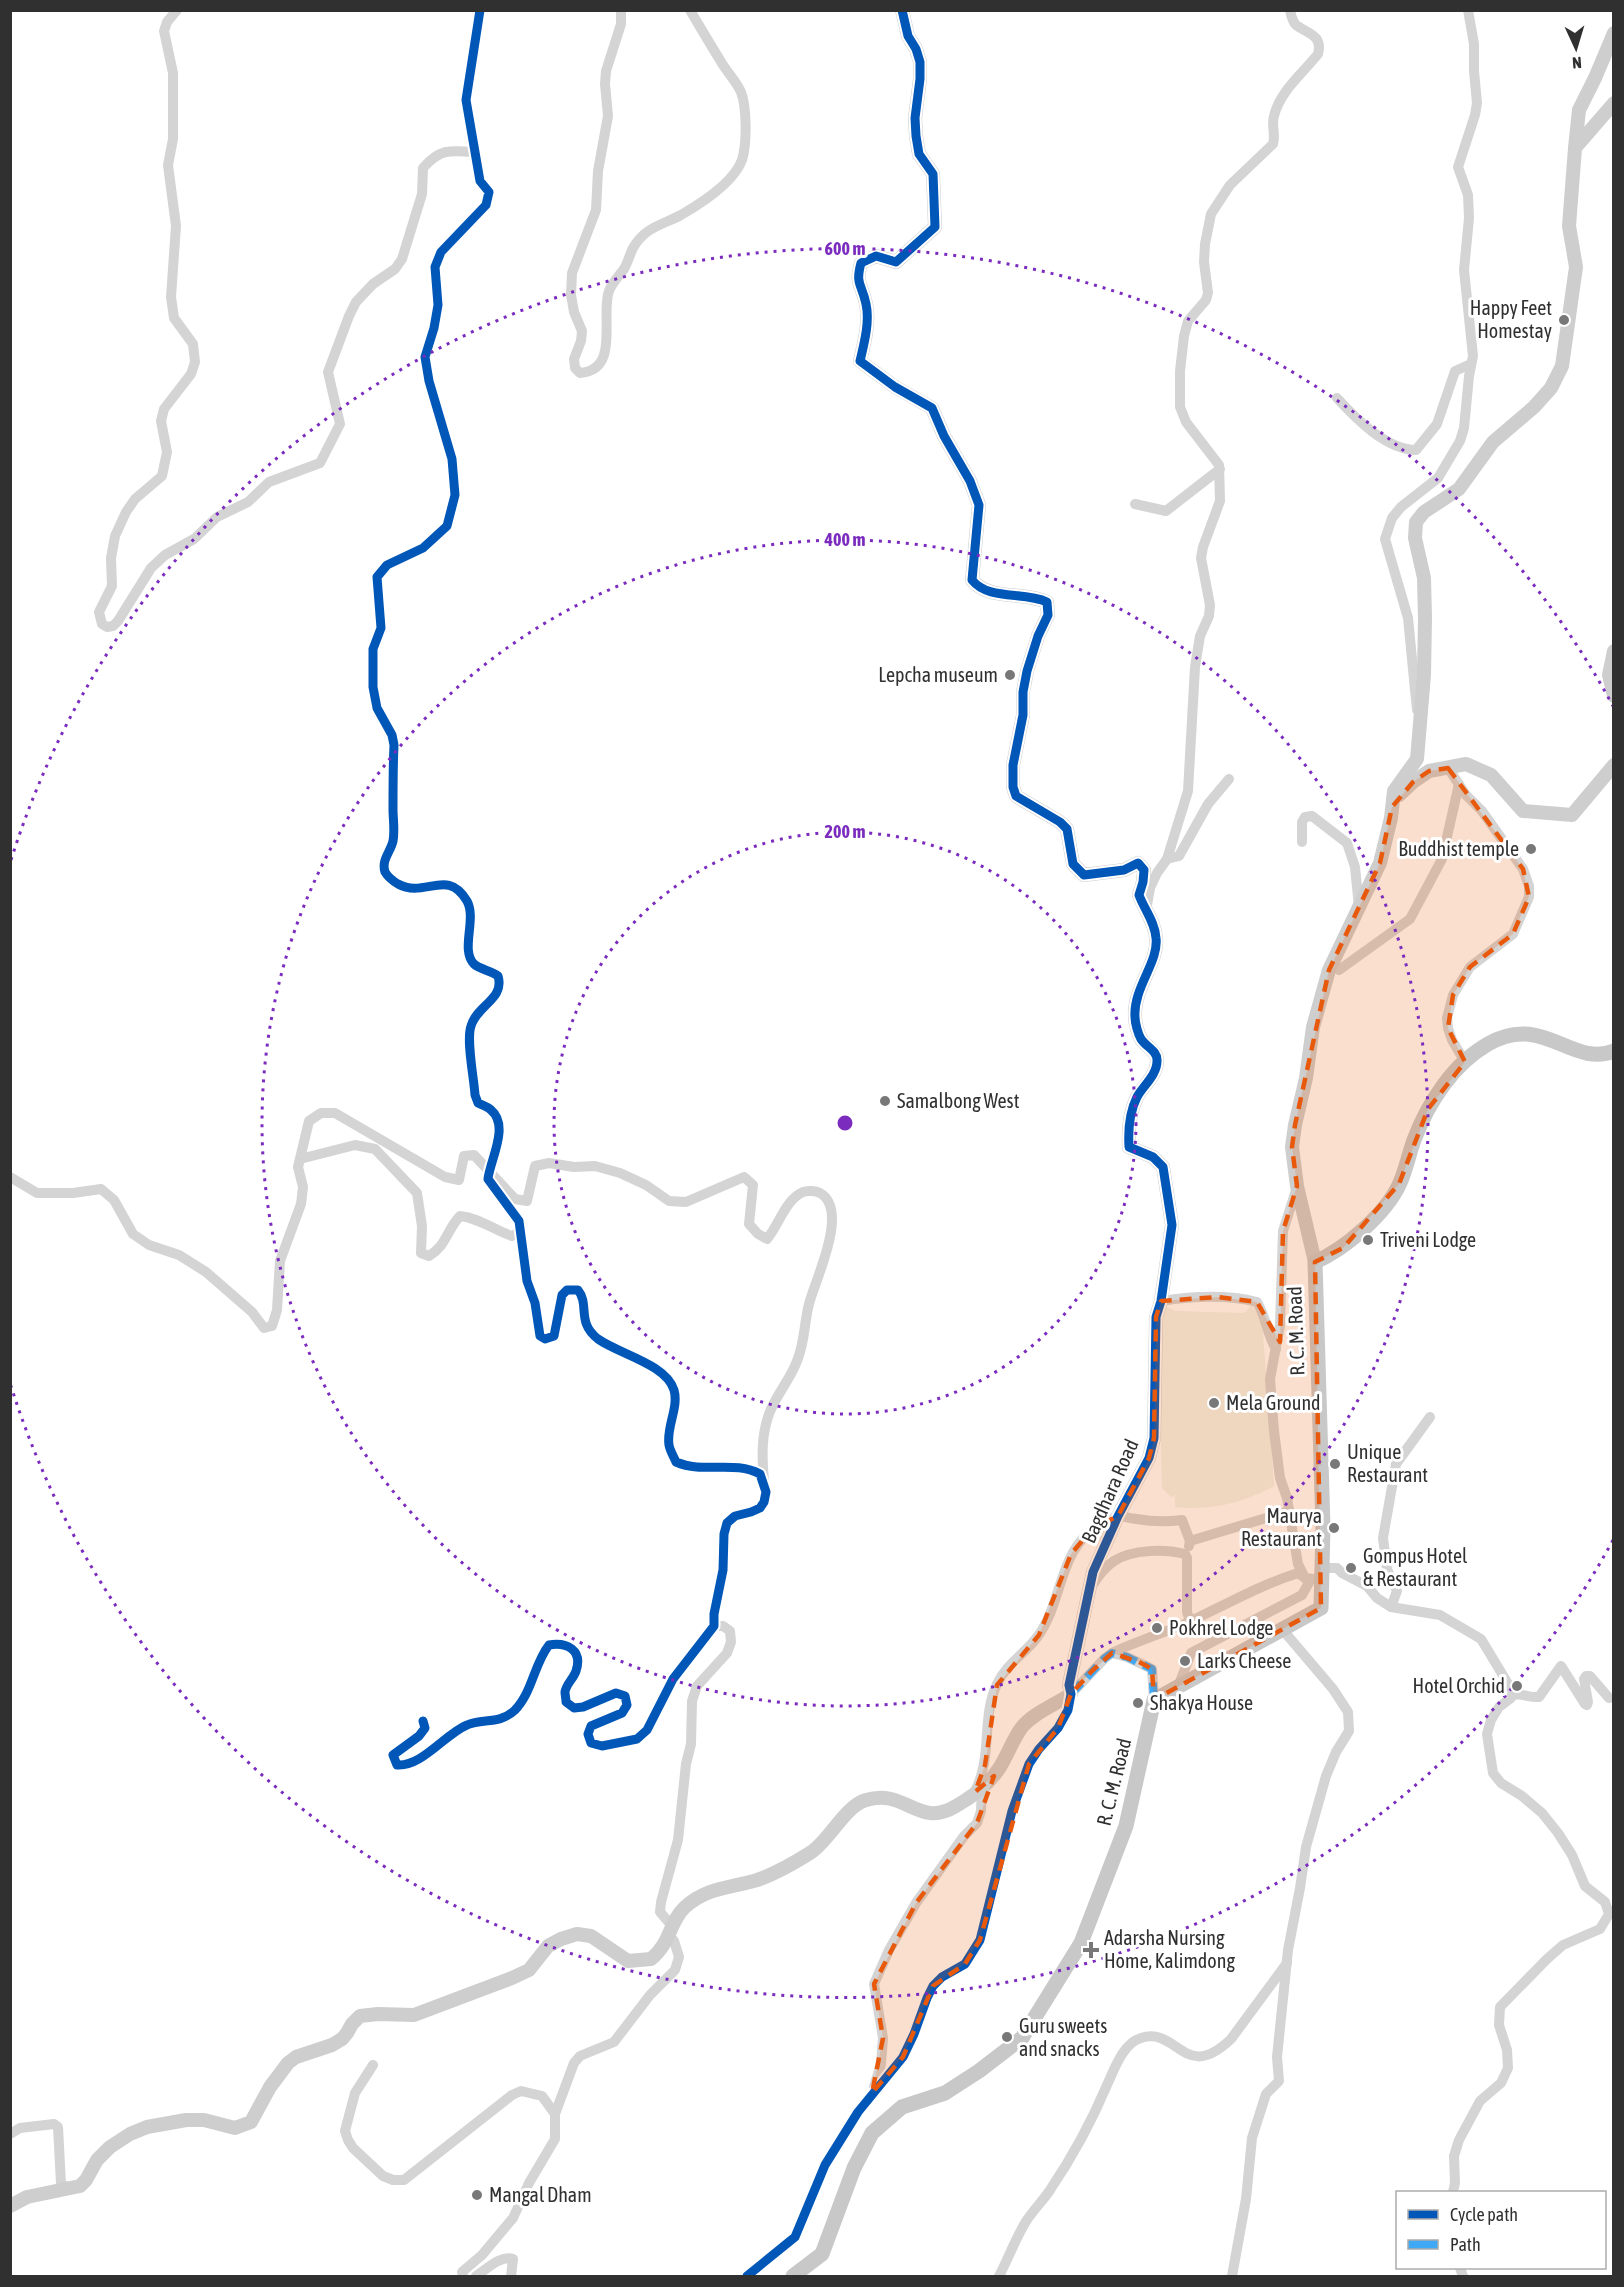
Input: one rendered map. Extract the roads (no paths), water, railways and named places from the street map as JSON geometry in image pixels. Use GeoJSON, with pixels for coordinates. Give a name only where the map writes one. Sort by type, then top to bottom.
{"type":"FeatureCollection","features":[{"type":"Feature","properties":{"kind":"main road"},"geometry":{"type":"LineString","coordinates":[[1315,1262],[1343,1248],[1390,1198],[1399,1184],[1428,1109],[1448,1080],[1486,1045],[1504,1036],[1522,1033],[1537,1034],[1589,1053],[1614,1051]]}},
{"type":"Feature","properties":{"kind":"main road","name":"R. C. M. Road"},"geometry":{"type":"LineString","coordinates":[[793,2277],[822,2254],[854,2168],[872,2133],[902,2107],[945,2094],[1022,2038],[1080,1943],[1097,1901],[1126,1826],[1154,1700],[1321,1608],[1315,1577],[1323,1527],[1315,1262]]}},
{"type":"Feature","properties":{"kind":"street"},"geometry":{"type":"LineString","coordinates":[[177,10],[166,22],[164,31],[173,73],[173,139],[168,165],[176,226],[171,297],[172,310],[177,323],[193,344],[195,362],[191,374],[164,409],[161,421],[167,452],[162,476],[135,499],[115,536],[111,558],[112,586],[99,612],[102,624],[107,627],[113,626],[118,621],[151,568],[165,555],[194,539],[217,518],[248,502],[269,482],[320,463],[340,424],[328,372],[349,316],[356,302],[373,284],[395,269],[402,259],[422,194],[423,168],[435,154],[453,150],[474,152]]}},
{"type":"Feature","properties":{"kind":"street"},"geometry":{"type":"LineString","coordinates":[[480,10],[466,100],[480,181],[489,192],[486,205],[441,252],[435,267],[438,305],[434,328],[424,357],[452,459],[455,495],[447,526],[423,548],[387,565],[377,577],[381,628],[374,649],[373,687],[376,708],[392,735],[394,745],[393,842],[385,861],[385,871],[392,880],[406,888],[417,890],[441,883],[452,885],[461,893],[468,903],[471,914],[468,948],[471,958],[474,964],[498,976],[501,984],[498,993],[470,1026],[475,1095],[478,1103],[492,1110],[498,1119],[499,1139],[488,1179],[519,1221],[527,1281],[535,1303],[540,1336],[545,1339],[554,1336],[562,1295],[567,1290],[578,1290],[581,1294],[584,1321],[589,1331],[616,1350],[657,1369],[668,1378],[674,1389],[675,1400],[669,1444],[676,1462],[686,1466],[750,1468],[760,1474],[764,1481]]}},
{"type":"Feature","properties":{"kind":"street"},"geometry":{"type":"LineString","coordinates":[[621,10],[621,24],[606,77],[608,116],[598,171],[596,210],[572,273],[572,304],[582,331],[574,359],[575,368],[580,373],[590,372],[600,363],[605,350],[608,329],[608,292],[625,267],[641,236],[659,223],[680,215],[718,191],[741,162],[745,116],[741,92],[690,10]]}},
{"type":"Feature","properties":{"kind":"street"},"geometry":{"type":"LineString","coordinates":[[902,10],[908,36],[916,49],[920,62],[915,118],[919,154],[933,174],[935,227],[896,262],[876,256],[861,262],[856,278],[867,305],[866,329],[860,362],[895,387],[932,408],[944,436],[970,481],[979,505],[972,580],[979,588],[995,593],[1038,598],[1047,602],[1048,615],[1032,655],[1023,692],[1023,715],[1014,765],[1013,787],[1016,796],[1060,822],[1067,829],[1073,864],[1084,875],[1124,870],[1138,863],[1144,870],[1139,895],[1146,912]]}},
{"type":"Feature","properties":{"kind":"street"},"geometry":{"type":"LineString","coordinates":[[1146,912],[1150,888],[1167,859],[1190,780],[1195,667],[1200,636],[1209,615],[1210,605],[1201,558],[1220,501],[1220,469],[1212,454],[1186,422],[1180,407],[1180,370],[1184,336],[1188,321],[1206,300],[1208,293],[1204,262],[1211,214],[1230,185],[1273,144],[1275,137],[1273,117],[1278,105],[1287,90],[1318,54],[1320,46],[1317,38],[1296,24],[1290,10]]}},
{"type":"Feature","properties":{"kind":"street"},"geometry":{"type":"LineString","coordinates":[[1420,734],[1408,618],[1385,539],[1392,518],[1401,507],[1438,478],[1460,441],[1464,428],[1472,340],[1464,270],[1469,218],[1468,195],[1458,166],[1477,103],[1474,44],[1468,12]]}},
{"type":"Feature","properties":{"kind":"street"},"geometry":{"type":"LineString","coordinates":[[1315,1262],[1297,1186],[1292,1147],[1294,1125],[1306,1078],[1313,1027],[1329,970],[1380,863],[1391,818],[1394,791],[1417,759],[1424,675],[1424,578],[1415,538],[1416,522],[1424,512],[1459,489],[1493,442],[1534,407],[1551,388],[1562,366],[1576,267],[1569,226],[1579,110],[1614,33]]}},
{"type":"Feature","properties":{"kind":"street"},"geometry":{"type":"LineString","coordinates":[[1575,148],[1614,103]]}},
{"type":"Feature","properties":{"kind":"street"},"geometry":{"type":"LineString","coordinates":[[1337,398],[1359,422],[1403,449],[1416,450],[1437,424],[1455,371],[1471,364]]}},
{"type":"Feature","properties":{"kind":"street"},"geometry":{"type":"LineString","coordinates":[[1135,504],[1166,511],[1220,469]]}},
{"type":"Feature","properties":{"kind":"street"},"geometry":{"type":"LineString","coordinates":[[1614,651],[1609,675],[1614,696]]}},
{"type":"Feature","properties":{"kind":"street"},"geometry":{"type":"LineString","coordinates":[[1392,807],[1398,796],[1429,771],[1466,764],[1491,775],[1523,811],[1572,815],[1614,765]]}},
{"type":"Feature","properties":{"kind":"street"},"geometry":{"type":"LineString","coordinates":[[1448,768],[1523,869],[1529,886],[1529,897],[1513,934],[1470,967],[1453,995],[1447,1018],[1448,1028],[1465,1062]]}},
{"type":"Feature","properties":{"kind":"street"},"geometry":{"type":"LineString","coordinates":[[1167,859],[1179,856],[1208,804],[1229,779]]}},
{"type":"Feature","properties":{"kind":"street"},"geometry":{"type":"LineString","coordinates":[[1339,970],[1410,919],[1442,859],[1459,784]]}},
{"type":"Feature","properties":{"kind":"street"},"geometry":{"type":"LineString","coordinates":[[1302,842],[1302,822],[1305,817],[1312,816],[1347,843],[1355,867],[1359,907]]}},
{"type":"Feature","properties":{"kind":"street","name":"Bagdhara Road"},"geometry":{"type":"LineString","coordinates":[[1071,1694],[1069,1685],[1094,1572],[1118,1516],[1149,1458],[1154,1438],[1156,1317],[1161,1300],[1172,1225],[1163,1167],[1153,1157],[1129,1147],[1127,1129],[1137,1098],[1151,1077],[1157,1062],[1156,1054],[1141,1040],[1134,1018],[1143,979],[1154,957],[1157,938],[1146,912]]}},
{"type":"Feature","properties":{"kind":"street"},"geometry":{"type":"LineString","coordinates":[[10,1177],[37,1193],[73,1193],[101,1189],[114,1200],[133,1234],[149,1245],[179,1256],[206,1272],[252,1312],[264,1328],[272,1326],[277,1310],[280,1261],[302,1204],[303,1187],[298,1167],[309,1121],[321,1113],[335,1113],[445,1177],[459,1180],[464,1156],[474,1155],[515,1199],[527,1201],[535,1166],[549,1163],[574,1167],[595,1166],[620,1173],[646,1185],[669,1201],[686,1202],[744,1178],[753,1185],[748,1224],[767,1239],[775,1230],[790,1202],[804,1191],[817,1191],[826,1198],[831,1208],[826,1256],[808,1306],[806,1331],[797,1361],[770,1413],[763,1437],[766,1492],[764,1502],[759,1508],[735,1516],[727,1523],[724,1534],[723,1570],[714,1614],[714,1626],[673,1679],[647,1730],[638,1739],[602,1746],[591,1743],[588,1734],[591,1726],[622,1713],[627,1705],[625,1696],[616,1693],[584,1707],[574,1708],[566,1702],[565,1691],[576,1671],[578,1658],[571,1647],[562,1643],[549,1645],[540,1657],[523,1699],[514,1711],[502,1719],[488,1723],[468,1724],[406,1766],[397,1765],[393,1755],[419,1736],[424,1728],[423,1721]]}},
{"type":"Feature","properties":{"kind":"street"},"geometry":{"type":"LineString","coordinates":[[300,1159],[355,1145],[375,1149],[417,1193],[422,1226],[421,1253],[429,1256],[440,1249],[453,1223],[460,1216],[473,1217],[495,1230],[512,1236],[521,1231]]}},
{"type":"Feature","properties":{"kind":"street"},"geometry":{"type":"LineString","coordinates":[[1297,1186],[1282,1231],[1280,1325],[1270,1379],[1280,1478],[1289,1511],[1298,1564],[1315,1577]]}},
{"type":"Feature","properties":{"kind":"street"},"geometry":{"type":"LineString","coordinates":[[1161,1300],[1218,1297],[1242,1298],[1257,1302],[1264,1313],[1268,1336],[1276,1349]]}},
{"type":"Feature","properties":{"kind":"street"},"geometry":{"type":"LineString","coordinates":[[1391,1607],[1397,1590],[1387,1569],[1383,1538],[1396,1464],[1430,1417]]}},
{"type":"Feature","properties":{"kind":"street"},"geometry":{"type":"LineString","coordinates":[[1190,1541],[1289,1511]]}},
{"type":"Feature","properties":{"kind":"street"},"geometry":{"type":"LineString","coordinates":[[872,2093],[879,2074],[883,2038],[874,1984],[889,1950],[916,1902],[964,1836],[977,1823],[981,1811],[979,1789],[985,1765],[989,1715],[997,1684],[1017,1656],[1039,1635],[1076,1546],[1093,1528],[1118,1516],[1161,1523],[1182,1520],[1190,1541],[1187,1558],[1187,1597],[1190,1621]]}},
{"type":"Feature","properties":{"kind":"street"},"geometry":{"type":"LineString","coordinates":[[1088,1591],[1104,1569],[1123,1557],[1169,1550],[1185,1554],[1187,1558]]}},
{"type":"Feature","properties":{"kind":"street"},"geometry":{"type":"LineString","coordinates":[[1178,1687],[1191,1653],[1302,1595],[1315,1577],[1337,1568],[1361,1583],[1391,1607],[1440,1616],[1481,1639],[1501,1669],[1514,1692],[1513,1695]]}},
{"type":"Feature","properties":{"kind":"street"},"geometry":{"type":"LineString","coordinates":[[10,2206],[27,2197],[80,2186],[97,2160],[110,2147],[130,2134],[147,2127],[186,2120],[204,2120],[235,2128],[251,2122],[270,2087],[288,2063],[296,2057],[332,2045],[342,2039],[360,2016],[378,2013],[414,2015],[512,1978],[529,1970],[548,1946],[577,1934],[591,1936],[628,1961],[651,1959],[659,1952],[684,1908],[697,1898],[720,1887],[757,1880],[812,1851],[863,1800],[883,1797],[899,1800],[932,1815],[941,1814],[958,1805],[979,1789],[999,1768],[1022,1728],[1036,1714],[1071,1694],[1112,1653],[1190,1621],[1285,1577],[1298,1573],[1315,1577]]}},
{"type":"Feature","properties":{"kind":"street"},"geometry":{"type":"LineString","coordinates":[[463,2277],[462,2272],[466,2267],[482,2255],[513,2218],[529,2183],[555,2139],[555,2114],[574,2063],[580,2056],[614,2042],[650,1995],[675,1970],[679,1957],[671,1930],[660,1912],[661,1902],[678,1840],[686,1764],[691,1744],[692,1701],[697,1686],[727,1653],[731,1642],[730,1631],[723,1626],[714,1626]]}},
{"type":"Feature","properties":{"kind":"street"},"geometry":{"type":"LineString","coordinates":[[1232,2277],[1245,2209],[1252,2139],[1266,2094],[1279,2081],[1277,2057],[1287,1963],[1306,1847],[1326,1776],[1336,1752],[1349,1731],[1348,1712],[1333,1689],[1282,1629]]}},
{"type":"Feature","properties":{"kind":"street"},"geometry":{"type":"LineString","coordinates":[[1112,1653],[1127,1657],[1152,1669],[1154,1700]]}},
{"type":"Feature","properties":{"kind":"street"},"geometry":{"type":"LineString","coordinates":[[1453,2191],[1454,2156],[1459,2140],[1480,2101],[1501,2083],[1508,2068],[1507,2050],[1499,2025],[1500,2007],[1563,1945],[1600,1929],[1609,1914],[1605,1902],[1585,1886],[1572,1855],[1542,1813],[1492,1773],[1487,1734],[1491,1720],[1499,1707],[1513,1695],[1520,1693],[1532,1698],[1539,1697],[1561,1666],[1585,1704],[1587,1705],[1588,1702],[1584,1679],[1586,1676],[1590,1676],[1609,1698]]}},
{"type":"Feature","properties":{"kind":"street"},"geometry":{"type":"LineString","coordinates":[[747,2277],[795,2237],[825,2165],[872,2093],[903,2057],[933,1986],[942,1977],[964,1964],[980,1940],[1012,1811],[1029,1764],[1058,1728],[1068,1710],[1071,1694]]}},
{"type":"Feature","properties":{"kind":"street"},"geometry":{"type":"LineString","coordinates":[[999,2277],[1026,2221],[1074,2155],[1094,2116],[1115,2065],[1130,2044],[1141,2038],[1158,2037],[1194,2057],[1208,2055],[1220,2049],[1231,2039],[1287,1963]]}},
{"type":"Feature","properties":{"kind":"street"},"geometry":{"type":"LineString","coordinates":[[373,2065],[355,2093],[345,2131],[353,2148],[383,2176],[393,2180],[404,2181],[512,2095],[521,2091],[542,2096],[555,2114]]}},
{"type":"Feature","properties":{"kind":"street"},"geometry":{"type":"LineString","coordinates":[[10,2134],[20,2128],[54,2124],[58,2127],[60,2184],[70,2188]]}},
{"type":"Feature","properties":{"kind":"street"},"geometry":{"type":"LineString","coordinates":[[476,2277],[498,2261],[508,2258],[513,2259],[511,2277]]}},
{"type":"Feature","properties":{"kind":"place","name":"Happy Feet Homestay"},"geometry":{"type":"Point","coordinates":[1564,320]}},
{"type":"Feature","properties":{"kind":"place","name":"Lepcha museum"},"geometry":{"type":"Point","coordinates":[1010,675]}},
{"type":"Feature","properties":{"kind":"place","name":"Buddhist temple"},"geometry":{"type":"Point","coordinates":[1531,849]}},
{"type":"Feature","properties":{"kind":"place","name":"Samalbong West"},"geometry":{"type":"Point","coordinates":[885,1101]}},
{"type":"Feature","properties":{"kind":"place","name":"Triveni Lodge"},"geometry":{"type":"Point","coordinates":[1368,1240]}},
{"type":"Feature","properties":{"kind":"place","name":"Mela Ground"},"geometry":{"type":"Point","coordinates":[1214,1403]}},
{"type":"Feature","properties":{"kind":"place","name":"Unique Restaurant"},"geometry":{"type":"Point","coordinates":[1335,1464]}},
{"type":"Feature","properties":{"kind":"place","name":"Maurya Restaurant"},"geometry":{"type":"Point","coordinates":[1334,1528]}},
{"type":"Feature","properties":{"kind":"place","name":"Gompus Hotel & Restaurant"},"geometry":{"type":"Point","coordinates":[1351,1568]}},
{"type":"Feature","properties":{"kind":"place","name":"Pokhrel Lodge"},"geometry":{"type":"Point","coordinates":[1157,1628]}},
{"type":"Feature","properties":{"kind":"place","name":"Larks Cheese"},"geometry":{"type":"Point","coordinates":[1185,1661]}},
{"type":"Feature","properties":{"kind":"place","name":"Hotel Orchid"},"geometry":{"type":"Point","coordinates":[1517,1686]}},
{"type":"Feature","properties":{"kind":"place","name":"Shakya House"},"geometry":{"type":"Point","coordinates":[1138,1703]}},
{"type":"Feature","properties":{"kind":"place","name":"Adarsha Nursing Home, Kalimdong"},"geometry":{"type":"Point","coordinates":[1091,1950]}},
{"type":"Feature","properties":{"kind":"place","name":"Guru sweets and snacks"},"geometry":{"type":"Point","coordinates":[1007,2037]}},
{"type":"Feature","properties":{"kind":"place","name":"Mangal Dham"},"geometry":{"type":"Point","coordinates":[477,2195]}}]}
